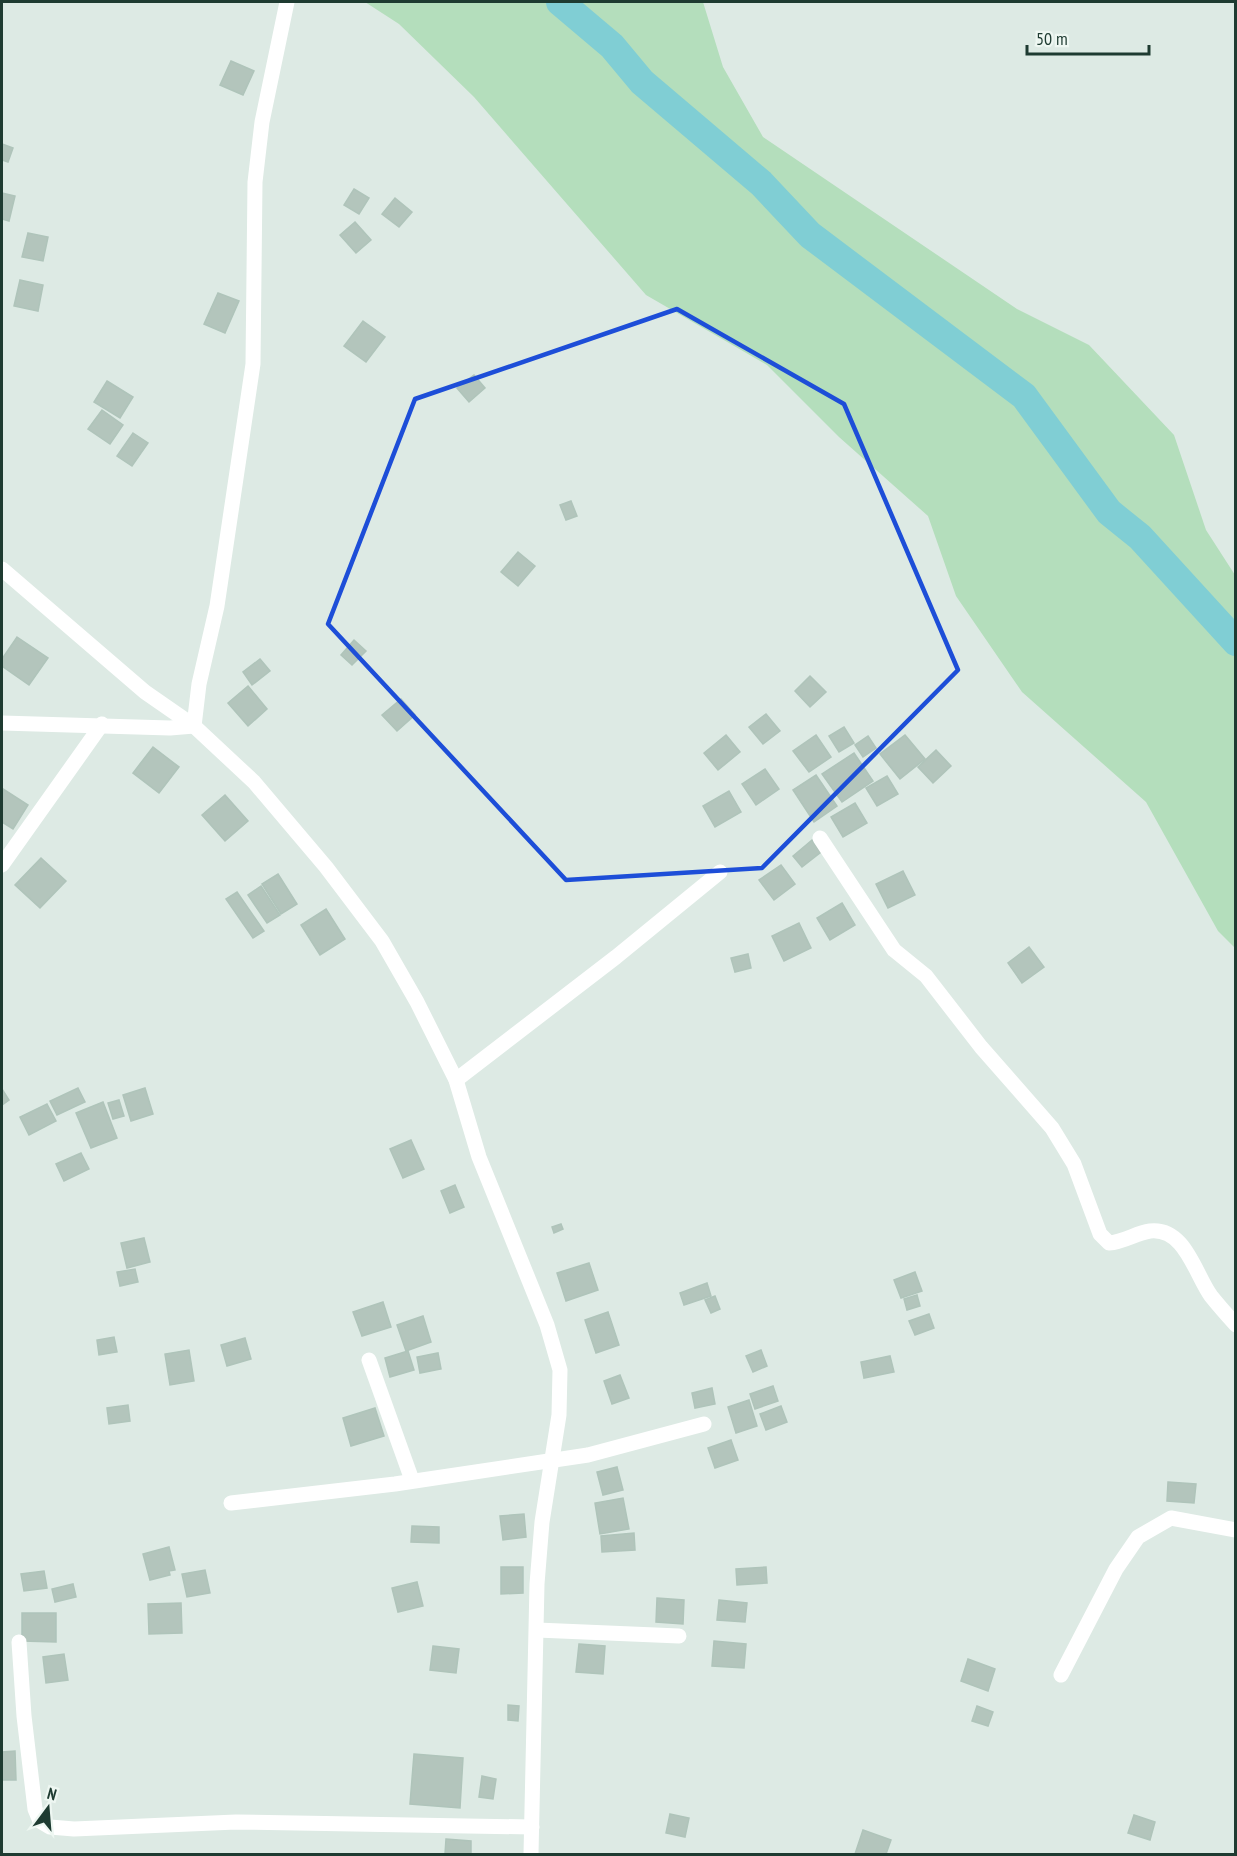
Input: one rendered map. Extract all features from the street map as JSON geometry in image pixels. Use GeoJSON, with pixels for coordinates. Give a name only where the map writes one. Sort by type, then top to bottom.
{"type":"FeatureCollection","features":[{"type":"Feature","properties":{"kind":"street"},"geometry":{"type":"LineString","coordinates":[[194,726],[199,684],[217,606],[253,364],[255,182],[262,122],[286,2]]}},
{"type":"Feature","properties":{"kind":"street"},"geometry":{"type":"LineString","coordinates":[[2,569],[136,684],[194,726],[254,782],[326,867],[382,941],[417,1002],[456,1080],[479,1157],[547,1325],[560,1370],[559,1415],[551,1461],[537,1584],[531,1854]]}},
{"type":"Feature","properties":{"kind":"street"},"geometry":{"type":"LineString","coordinates":[[2,723],[102,724],[170,728],[194,726]]}},
{"type":"Feature","properties":{"kind":"street"},"geometry":{"type":"LineString","coordinates":[[2,865],[102,724]]}},
{"type":"Feature","properties":{"kind":"street"},"geometry":{"type":"LineString","coordinates":[[820,838],[894,950],[926,976],[981,1047],[1052,1128],[1074,1164],[1100,1234],[1109,1243],[1124,1242],[1150,1231],[1168,1234],[1182,1245],[1210,1294],[1236,1325]]}},
{"type":"Feature","properties":{"kind":"street"},"geometry":{"type":"LineString","coordinates":[[456,1080],[616,957],[720,872]]}},
{"type":"Feature","properties":{"kind":"street"},"geometry":{"type":"LineString","coordinates":[[369,1360],[412,1480]]}},
{"type":"Feature","properties":{"kind":"street"},"geometry":{"type":"LineString","coordinates":[[231,1503],[588,1455],[704,1424]]}},
{"type":"Feature","properties":{"kind":"street"},"geometry":{"type":"LineString","coordinates":[[1061,1675],[1116,1569],[1138,1537],[1171,1518],[1236,1530]]}},
{"type":"Feature","properties":{"kind":"street"},"geometry":{"type":"LineString","coordinates":[[537,1630],[679,1636]]}},
{"type":"Feature","properties":{"kind":"street"},"geometry":{"type":"LineString","coordinates":[[19,1642],[24,1716],[35,1809],[40,1821],[50,1827],[99,1829],[236,1822],[532,1827]]}},
{"type":"Feature","properties":{"kind":"highlighted area"},"geometry":{"type":"Polygon","coordinates":[[[677,309],[844,404],[958,670],[762,868],[566,880],[328,624],[415,399],[677,309]]]}},
{"type":"Feature","properties":{"kind":"green space"},"geometry":{"type":"Polygon","coordinates":[[[365,2],[703,2],[723,67],[763,137],[1017,309],[1089,345],[1174,435],[1206,530],[1235,575],[1235,948],[1218,931],[1146,802],[1022,692],[956,596],[928,516],[839,437],[767,365],[646,295],[474,97],[399,24],[365,2]]]}},
{"type":"Feature","properties":{"kind":"building"},"geometry":{"type":"Polygon","coordinates":[[[231,61],[254,71],[243,95],[220,85],[231,61]]]}},
{"type":"Feature","properties":{"kind":"building"},"geometry":{"type":"Polygon","coordinates":[[[2,144],[13,148],[8,162],[2,160],[2,144]]]}},
{"type":"Feature","properties":{"kind":"building"},"geometry":{"type":"Polygon","coordinates":[[[354,189],[369,198],[359,214],[344,205],[354,189]]]}},
{"type":"Feature","properties":{"kind":"building"},"geometry":{"type":"Polygon","coordinates":[[[2,193],[15,196],[9,221],[2,219],[2,193]]]}},
{"type":"Feature","properties":{"kind":"building"},"geometry":{"type":"Polygon","coordinates":[[[395,198],[412,212],[399,227],[382,214],[395,198]]]}},
{"type":"Feature","properties":{"kind":"building"},"geometry":{"type":"Polygon","coordinates":[[[355,222],[371,240],[356,253],[340,235],[355,222]]]}},
{"type":"Feature","properties":{"kind":"building"},"geometry":{"type":"Polygon","coordinates":[[[28,233],[48,237],[43,261],[22,257],[28,233]]]}},
{"type":"Feature","properties":{"kind":"building"},"geometry":{"type":"Polygon","coordinates":[[[20,280],[43,285],[38,311],[14,306],[20,280]]]}},
{"type":"Feature","properties":{"kind":"building"},"geometry":{"type":"Polygon","coordinates":[[[218,293],[239,301],[225,333],[204,324],[218,293]]]}},
{"type":"Feature","properties":{"kind":"building"},"geometry":{"type":"Polygon","coordinates":[[[363,321],[385,337],[366,362],[344,346],[363,321]]]}},
{"type":"Feature","properties":{"kind":"building"},"geometry":{"type":"Polygon","coordinates":[[[474,375],[485,388],[469,402],[457,388],[474,375]]]}},
{"type":"Feature","properties":{"kind":"building"},"geometry":{"type":"Polygon","coordinates":[[[107,381],[133,397],[120,418],[94,402],[107,381]]]}},
{"type":"Feature","properties":{"kind":"building"},"geometry":{"type":"Polygon","coordinates":[[[102,410],[123,425],[110,444],[88,429],[102,410]]]}},
{"type":"Feature","properties":{"kind":"building"},"geometry":{"type":"Polygon","coordinates":[[[133,433],[148,443],[132,466],[117,456],[133,433]]]}},
{"type":"Feature","properties":{"kind":"building"},"geometry":{"type":"Polygon","coordinates":[[[571,501],[577,516],[566,520],[560,505],[571,501]]]}},
{"type":"Feature","properties":{"kind":"building"},"geometry":{"type":"Polygon","coordinates":[[[518,552],[535,566],[518,586],[501,572],[518,552]]]}},
{"type":"Feature","properties":{"kind":"building"},"geometry":{"type":"Polygon","coordinates":[[[17,637],[48,658],[29,685],[2,666],[2,659],[17,637]]]}},
{"type":"Feature","properties":{"kind":"building"},"geometry":{"type":"Polygon","coordinates":[[[354,640],[366,651],[352,665],[341,655],[354,640]]]}},
{"type":"Feature","properties":{"kind":"building"},"geometry":{"type":"Polygon","coordinates":[[[260,659],[270,671],[252,685],[243,672],[260,659]]]}},
{"type":"Feature","properties":{"kind":"building"},"geometry":{"type":"Polygon","coordinates":[[[810,676],[826,692],[810,707],[795,691],[810,676]]]}},
{"type":"Feature","properties":{"kind":"building"},"geometry":{"type":"Polygon","coordinates":[[[248,686],[267,709],[248,726],[228,703],[248,686]]]}},
{"type":"Feature","properties":{"kind":"building"},"geometry":{"type":"Polygon","coordinates":[[[401,699],[415,715],[397,731],[382,715],[401,699]]]}},
{"type":"Feature","properties":{"kind":"building"},"geometry":{"type":"Polygon","coordinates":[[[766,714],[780,731],[763,744],[749,727],[766,714]]]}},
{"type":"Feature","properties":{"kind":"building"},"geometry":{"type":"Polygon","coordinates":[[[844,727],[854,743],[839,752],[829,736],[844,727]]]}},
{"type":"Feature","properties":{"kind":"building"},"geometry":{"type":"Polygon","coordinates":[[[726,735],[740,752],[718,770],[704,753],[726,735]]]}},
{"type":"Feature","properties":{"kind":"building"},"geometry":{"type":"Polygon","coordinates":[[[816,735],[831,757],[809,772],[793,751],[816,735]]]}},
{"type":"Feature","properties":{"kind":"building"},"geometry":{"type":"Polygon","coordinates":[[[905,735],[925,759],[900,779],[880,754],[905,735]]]}},
{"type":"Feature","properties":{"kind":"building"},"geometry":{"type":"Polygon","coordinates":[[[868,736],[876,748],[863,757],[855,745],[868,736]]]}},
{"type":"Feature","properties":{"kind":"building"},"geometry":{"type":"Polygon","coordinates":[[[153,747],[179,767],[159,793],[133,773],[153,747]]]}},
{"type":"Feature","properties":{"kind":"building"},"geometry":{"type":"Polygon","coordinates":[[[936,750],[951,766],[933,783],[918,767],[936,750]]]}},
{"type":"Feature","properties":{"kind":"building"},"geometry":{"type":"Polygon","coordinates":[[[854,753],[873,781],[842,802],[822,774],[854,753]]]}},
{"type":"Feature","properties":{"kind":"building"},"geometry":{"type":"Polygon","coordinates":[[[765,769],[779,789],[756,805],[742,784],[765,769]]]}},
{"type":"Feature","properties":{"kind":"building"},"geometry":{"type":"Polygon","coordinates":[[[816,775],[837,806],[814,822],[793,790],[816,775]]]}},
{"type":"Feature","properties":{"kind":"building"},"geometry":{"type":"Polygon","coordinates":[[[887,776],[898,794],[877,806],[866,788],[887,776]]]}},
{"type":"Feature","properties":{"kind":"building"},"geometry":{"type":"Polygon","coordinates":[[[3,789],[28,805],[13,829],[2,822],[3,789]]]}},
{"type":"Feature","properties":{"kind":"building"},"geometry":{"type":"Polygon","coordinates":[[[729,791],[741,812],[715,827],[703,806],[729,791]]]}},
{"type":"Feature","properties":{"kind":"building"},"geometry":{"type":"Polygon","coordinates":[[[225,795],[248,821],[225,841],[202,815],[225,795]]]}},
{"type":"Feature","properties":{"kind":"building"},"geometry":{"type":"Polygon","coordinates":[[[855,803],[867,823],[843,837],[831,817],[855,803]]]}},
{"type":"Feature","properties":{"kind":"building"},"geometry":{"type":"Polygon","coordinates":[[[812,840],[821,852],[802,867],[793,856],[812,840]]]}},
{"type":"Feature","properties":{"kind":"building"},"geometry":{"type":"Polygon","coordinates":[[[41,858],[66,881],[40,908],[15,885],[41,858]]]}},
{"type":"Feature","properties":{"kind":"building"},"geometry":{"type":"Polygon","coordinates":[[[781,865],[795,884],[774,900],[759,880],[781,865]]]}},
{"type":"Feature","properties":{"kind":"building"},"geometry":{"type":"Polygon","coordinates":[[[903,871],[915,895],[888,908],[876,884],[903,871]]]}},
{"type":"Feature","properties":{"kind":"building"},"geometry":{"type":"Polygon","coordinates":[[[278,874],[297,904],[281,914],[262,884],[278,874]]]}},
{"type":"Feature","properties":{"kind":"building"},"geometry":{"type":"Polygon","coordinates":[[[261,886],[280,915],[267,923],[248,895],[261,886]]]}},
{"type":"Feature","properties":{"kind":"building"},"geometry":{"type":"Polygon","coordinates":[[[237,892],[264,931],[253,938],[226,899],[237,892]]]}},
{"type":"Feature","properties":{"kind":"building"},"geometry":{"type":"Polygon","coordinates":[[[842,903],[855,925],[830,940],[817,918],[842,903]]]}},
{"type":"Feature","properties":{"kind":"building"},"geometry":{"type":"Polygon","coordinates":[[[326,909],[345,939],[320,955],[301,925],[326,909]]]}},
{"type":"Feature","properties":{"kind":"building"},"geometry":{"type":"Polygon","coordinates":[[[799,923],[811,948],[784,961],[772,936],[799,923]]]}},
{"type":"Feature","properties":{"kind":"building"},"geometry":{"type":"Polygon","coordinates":[[[1029,947],[1044,967],[1022,983],[1008,963],[1029,947]]]}},
{"type":"Feature","properties":{"kind":"building"},"geometry":{"type":"Polygon","coordinates":[[[748,954],[751,968],[735,972],[731,958],[748,954]]]}},
{"type":"Feature","properties":{"kind":"building"},"geometry":{"type":"Polygon","coordinates":[[[78,1088],[85,1102],[57,1115],[50,1101],[78,1088]]]}},
{"type":"Feature","properties":{"kind":"building"},"geometry":{"type":"Polygon","coordinates":[[[145,1088],[153,1114],[131,1121],[123,1095],[145,1088]]]}},
{"type":"Feature","properties":{"kind":"building"},"geometry":{"type":"Polygon","coordinates":[[[2,1089],[9,1100],[2,1105],[2,1089]]]}},
{"type":"Feature","properties":{"kind":"building"},"geometry":{"type":"Polygon","coordinates":[[[119,1100],[124,1116],[113,1119],[108,1103],[119,1100]]]}},
{"type":"Feature","properties":{"kind":"building"},"geometry":{"type":"Polygon","coordinates":[[[103,1102],[117,1138],[91,1148],[76,1113],[103,1102]]]}},
{"type":"Feature","properties":{"kind":"building"},"geometry":{"type":"Polygon","coordinates":[[[47,1104],[56,1121],[29,1135],[20,1117],[47,1104]]]}},
{"type":"Feature","properties":{"kind":"building"},"geometry":{"type":"Polygon","coordinates":[[[411,1140],[424,1169],[403,1178],[390,1149],[411,1140]]]}},
{"type":"Feature","properties":{"kind":"building"},"geometry":{"type":"Polygon","coordinates":[[[81,1153],[89,1169],[64,1181],[56,1164],[81,1153]]]}},
{"type":"Feature","properties":{"kind":"building"},"geometry":{"type":"Polygon","coordinates":[[[455,1185],[464,1207],[450,1213],[441,1191],[455,1185]]]}},
{"type":"Feature","properties":{"kind":"building"},"geometry":{"type":"Polygon","coordinates":[[[561,1224],[563,1229],[554,1233],[552,1227],[561,1224]]]}},
{"type":"Feature","properties":{"kind":"building"},"geometry":{"type":"Polygon","coordinates":[[[144,1238],[150,1262],[127,1268],[121,1243],[144,1238]]]}},
{"type":"Feature","properties":{"kind":"building"},"geometry":{"type":"Polygon","coordinates":[[[589,1263],[598,1290],[566,1301],[557,1273],[589,1263]]]}},
{"type":"Feature","properties":{"kind":"building"},"geometry":{"type":"Polygon","coordinates":[[[135,1269],[138,1282],[120,1286],[117,1272],[135,1269]]]}},
{"type":"Feature","properties":{"kind":"building"},"geometry":{"type":"Polygon","coordinates":[[[915,1272],[922,1291],[901,1298],[894,1280],[915,1272]]]}},
{"type":"Feature","properties":{"kind":"building"},"geometry":{"type":"Polygon","coordinates":[[[707,1283],[711,1296],[684,1305],[680,1293],[707,1283]]]}},
{"type":"Feature","properties":{"kind":"building"},"geometry":{"type":"Polygon","coordinates":[[[917,1295],[920,1306],[907,1310],[904,1299],[917,1295]]]}},
{"type":"Feature","properties":{"kind":"building"},"geometry":{"type":"Polygon","coordinates":[[[715,1296],[720,1309],[711,1313],[705,1300],[715,1296]]]}},
{"type":"Feature","properties":{"kind":"building"},"geometry":{"type":"Polygon","coordinates":[[[383,1302],[391,1327],[362,1336],[353,1312],[383,1302]]]}},
{"type":"Feature","properties":{"kind":"building"},"geometry":{"type":"Polygon","coordinates":[[[608,1312],[619,1345],[596,1353],[585,1320],[608,1312]]]}},
{"type":"Feature","properties":{"kind":"building"},"geometry":{"type":"Polygon","coordinates":[[[929,1314],[934,1328],[915,1335],[909,1321],[929,1314]]]}},
{"type":"Feature","properties":{"kind":"building"},"geometry":{"type":"Polygon","coordinates":[[[423,1316],[431,1342],[406,1351],[397,1325],[423,1316]]]}},
{"type":"Feature","properties":{"kind":"building"},"geometry":{"type":"Polygon","coordinates":[[[114,1337],[117,1352],[99,1355],[97,1340],[114,1337]]]}},
{"type":"Feature","properties":{"kind":"building"},"geometry":{"type":"Polygon","coordinates":[[[245,1338],[251,1359],[227,1366],[221,1345],[245,1338]]]}},
{"type":"Feature","properties":{"kind":"building"},"geometry":{"type":"Polygon","coordinates":[[[189,1350],[194,1381],[170,1385],[165,1354],[189,1350]]]}},
{"type":"Feature","properties":{"kind":"building"},"geometry":{"type":"Polygon","coordinates":[[[761,1350],[767,1366],[753,1372],[746,1356],[761,1350]]]}},
{"type":"Feature","properties":{"kind":"building"},"geometry":{"type":"Polygon","coordinates":[[[408,1351],[414,1370],[390,1377],[385,1358],[408,1351]]]}},
{"type":"Feature","properties":{"kind":"building"},"geometry":{"type":"Polygon","coordinates":[[[438,1353],[441,1369],[420,1373],[417,1357],[438,1353]]]}},
{"type":"Feature","properties":{"kind":"building"},"geometry":{"type":"Polygon","coordinates":[[[890,1356],[894,1372],[864,1378],[861,1362],[890,1356]]]}},
{"type":"Feature","properties":{"kind":"building"},"geometry":{"type":"Polygon","coordinates":[[[620,1375],[629,1398],[612,1404],[604,1381],[620,1375]]]}},
{"type":"Feature","properties":{"kind":"building"},"geometry":{"type":"Polygon","coordinates":[[[773,1386],[778,1401],[755,1409],[750,1394],[773,1386]]]}},
{"type":"Feature","properties":{"kind":"building"},"geometry":{"type":"Polygon","coordinates":[[[712,1388],[715,1404],[695,1408],[692,1393],[712,1388]]]}},
{"type":"Feature","properties":{"kind":"building"},"geometry":{"type":"Polygon","coordinates":[[[749,1400],[757,1426],[736,1433],[728,1407],[749,1400]]]}},
{"type":"Feature","properties":{"kind":"building"},"geometry":{"type":"Polygon","coordinates":[[[128,1405],[130,1421],[109,1424],[107,1408],[128,1405]]]}},
{"type":"Feature","properties":{"kind":"building"},"geometry":{"type":"Polygon","coordinates":[[[781,1406],[787,1422],[766,1430],[760,1414],[781,1406]]]}},
{"type":"Feature","properties":{"kind":"building"},"geometry":{"type":"Polygon","coordinates":[[[375,1408],[384,1436],[351,1446],[343,1418],[375,1408]]]}},
{"type":"Feature","properties":{"kind":"building"},"geometry":{"type":"Polygon","coordinates":[[[731,1440],[738,1460],[715,1468],[708,1448],[731,1440]]]}},
{"type":"Feature","properties":{"kind":"building"},"geometry":{"type":"Polygon","coordinates":[[[617,1467],[623,1490],[603,1495],[597,1472],[617,1467]]]}},
{"type":"Feature","properties":{"kind":"building"},"geometry":{"type":"Polygon","coordinates":[[[1168,1482],[1196,1484],[1194,1503],[1167,1501],[1168,1482]]]}},
{"type":"Feature","properties":{"kind":"building"},"geometry":{"type":"Polygon","coordinates":[[[623,1498],[629,1529],[600,1534],[595,1503],[623,1498]]]}},
{"type":"Feature","properties":{"kind":"building"},"geometry":{"type":"Polygon","coordinates":[[[524,1514],[526,1537],[503,1540],[500,1516],[524,1514]]]}},
{"type":"Feature","properties":{"kind":"building"},"geometry":{"type":"Polygon","coordinates":[[[412,1526],[439,1527],[439,1543],[411,1542],[412,1526]]]}},
{"type":"Feature","properties":{"kind":"building"},"geometry":{"type":"Polygon","coordinates":[[[634,1533],[635,1550],[602,1552],[601,1536],[634,1533]]]}},
{"type":"Feature","properties":{"kind":"building"},"geometry":{"type":"Polygon","coordinates":[[[169,1547],[175,1570],[169,1571],[170,1575],[150,1580],[143,1554],[169,1547]]]}},
{"type":"Feature","properties":{"kind":"building"},"geometry":{"type":"Polygon","coordinates":[[[501,1567],[523,1567],[523,1593],[501,1594],[501,1567]]]}},
{"type":"Feature","properties":{"kind":"building"},"geometry":{"type":"Polygon","coordinates":[[[766,1567],[767,1583],[737,1585],[736,1569],[766,1567]]]}},
{"type":"Feature","properties":{"kind":"building"},"geometry":{"type":"Polygon","coordinates":[[[205,1570],[210,1593],[187,1597],[182,1574],[205,1570]]]}},
{"type":"Feature","properties":{"kind":"building"},"geometry":{"type":"Polygon","coordinates":[[[44,1571],[47,1588],[24,1591],[21,1574],[44,1571]]]}},
{"type":"Feature","properties":{"kind":"building"},"geometry":{"type":"Polygon","coordinates":[[[417,1582],[423,1606],[398,1612],[392,1588],[417,1582]]]}},
{"type":"Feature","properties":{"kind":"building"},"geometry":{"type":"Polygon","coordinates":[[[73,1584],[76,1597],[55,1602],[52,1589],[73,1584]]]}},
{"type":"Feature","properties":{"kind":"building"},"geometry":{"type":"Polygon","coordinates":[[[657,1598],[684,1600],[683,1624],[656,1622],[657,1598]]]}},
{"type":"Feature","properties":{"kind":"building"},"geometry":{"type":"Polygon","coordinates":[[[719,1600],[747,1603],[745,1622],[717,1620],[719,1600]]]}},
{"type":"Feature","properties":{"kind":"building"},"geometry":{"type":"Polygon","coordinates":[[[181,1603],[182,1633],[149,1634],[148,1604],[181,1603]]]}},
{"type":"Feature","properties":{"kind":"building"},"geometry":{"type":"Polygon","coordinates":[[[22,1613],[56,1613],[56,1642],[22,1641],[22,1613]]]}},
{"type":"Feature","properties":{"kind":"building"},"geometry":{"type":"Polygon","coordinates":[[[714,1641],[746,1644],[744,1668],[712,1666],[714,1641]]]}},
{"type":"Feature","properties":{"kind":"building"},"geometry":{"type":"Polygon","coordinates":[[[579,1644],[605,1646],[603,1674],[576,1672],[579,1644]]]}},
{"type":"Feature","properties":{"kind":"building"},"geometry":{"type":"Polygon","coordinates":[[[433,1646],[459,1649],[456,1673],[430,1670],[433,1646]]]}},
{"type":"Feature","properties":{"kind":"building"},"geometry":{"type":"Polygon","coordinates":[[[64,1654],[68,1680],[46,1683],[43,1657],[64,1654]]]}},
{"type":"Feature","properties":{"kind":"building"},"geometry":{"type":"Polygon","coordinates":[[[968,1659],[995,1669],[988,1691],[961,1681],[968,1659]]]}},
{"type":"Feature","properties":{"kind":"building"},"geometry":{"type":"Polygon","coordinates":[[[508,1705],[519,1706],[518,1721],[508,1720],[508,1705]]]}},
{"type":"Feature","properties":{"kind":"building"},"geometry":{"type":"Polygon","coordinates":[[[977,1706],[993,1712],[988,1726],[972,1721],[977,1706]]]}},
{"type":"Feature","properties":{"kind":"building"},"geometry":{"type":"Polygon","coordinates":[[[15,1751],[16,1780],[2,1780],[2,1752],[15,1751]]]}},
{"type":"Feature","properties":{"kind":"building"},"geometry":{"type":"Polygon","coordinates":[[[414,1754],[463,1758],[460,1808],[410,1804],[414,1754]]]}},
{"type":"Feature","properties":{"kind":"building"},"geometry":{"type":"Polygon","coordinates":[[[482,1776],[496,1779],[493,1799],[479,1797],[482,1776]]]}},
{"type":"Feature","properties":{"kind":"building"},"geometry":{"type":"Polygon","coordinates":[[[670,1814],[689,1818],[685,1837],[666,1833],[670,1814]]]}},
{"type":"Feature","properties":{"kind":"building"},"geometry":{"type":"Polygon","coordinates":[[[1134,1815],[1155,1822],[1150,1840],[1128,1833],[1134,1815]]]}},
{"type":"Feature","properties":{"kind":"building"},"geometry":{"type":"Polygon","coordinates":[[[863,1830],[891,1840],[886,1854],[855,1854],[863,1830]]]}},
{"type":"Feature","properties":{"kind":"building"},"geometry":{"type":"Polygon","coordinates":[[[446,1839],[471,1841],[471,1854],[445,1854],[446,1839]]]}},
{"type":"Feature","properties":{"kind":"waterway"},"geometry":{"type":"LineString","coordinates":[[560,2],[612,46],[642,82],[761,183],[810,235],[1024,396],[1109,512],[1140,537],[1236,642]]}}]}
